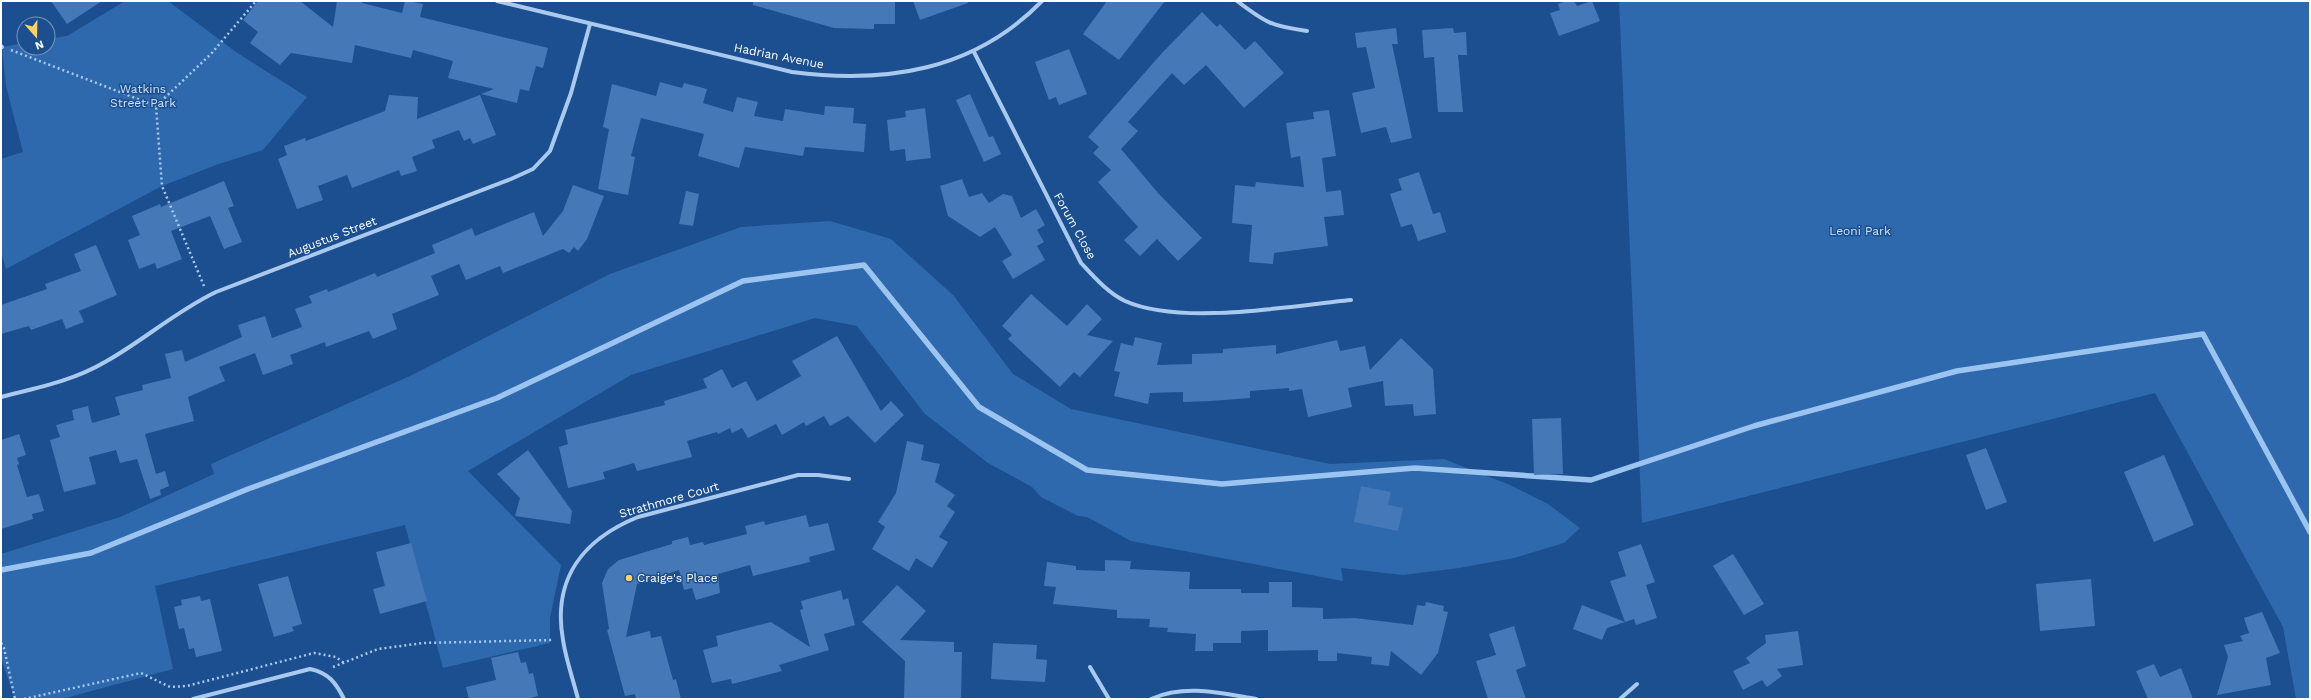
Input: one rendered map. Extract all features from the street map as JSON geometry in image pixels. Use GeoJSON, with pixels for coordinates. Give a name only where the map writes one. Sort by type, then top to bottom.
{"type":"FeatureCollection","features":[{"type":"Feature","properties":{"kind":"street","name":"Hadrian Avenue"},"geometry":{"type":"LineString","coordinates":[[497,1],[792,72],[830,77],[862,77],[890,74],[950,61],[974,52],[1020,23],[1042,1]]}},
{"type":"Feature","properties":{"kind":"street"},"geometry":{"type":"LineString","coordinates":[[1237,1],[1264,21],[1277,27],[1307,31]]}},
{"type":"Feature","properties":{"kind":"street","name":"Augustus Street"},"geometry":{"type":"LineString","coordinates":[[1,397],[76,376],[104,363],[208,296],[511,179],[533,169],[550,152],[561,126],[590,24]]}},
{"type":"Feature","properties":{"kind":"street","name":"Forum Close"},"geometry":{"type":"LineString","coordinates":[[974,52],[1081,263],[1100,284],[1124,300],[1152,310],[1186,313],[1238,311],[1351,300]]}},
{"type":"Feature","properties":{"kind":"street","name":"Strathmore Court"},"geometry":{"type":"LineString","coordinates":[[578,699],[563,640],[560,619],[563,594],[569,577],[582,554],[614,527],[638,516],[798,475],[818,474],[849,479]]}},
{"type":"Feature","properties":{"kind":"street"},"geometry":{"type":"LineString","coordinates":[[1090,667],[1109,699]]}},
{"type":"Feature","properties":{"kind":"street"},"geometry":{"type":"LineString","coordinates":[[194,699],[310,669],[322,672],[333,679],[344,699]]}},
{"type":"Feature","properties":{"kind":"street"},"geometry":{"type":"LineString","coordinates":[[1620,699],[1637,684]]}},
{"type":"Feature","properties":{"kind":"street"},"geometry":{"type":"LineString","coordinates":[[1151,699],[1162,694],[1187,690],[1256,699]]}},
{"type":"Feature","properties":{"kind":"path"},"geometry":{"type":"LineString","coordinates":[[156,106],[211,54],[256,1]]}},
{"type":"Feature","properties":{"kind":"path"},"geometry":{"type":"LineString","coordinates":[[1,46],[156,106]]}},
{"type":"Feature","properties":{"kind":"path"},"geometry":{"type":"LineString","coordinates":[[156,106],[162,186],[208,296]]}},
{"type":"Feature","properties":{"kind":"path"},"geometry":{"type":"LineString","coordinates":[[322,672],[378,649],[423,643],[563,640]]}},
{"type":"Feature","properties":{"kind":"path"},"geometry":{"type":"LineString","coordinates":[[1,643],[4,648],[15,699]]}},
{"type":"Feature","properties":{"kind":"path"},"geometry":{"type":"LineString","coordinates":[[24,699],[141,673],[170,687],[188,686],[314,653],[336,657],[344,663]]}},
{"type":"Feature","properties":{"kind":"green space","name":"Watkins Street Park"},"geometry":{"type":"Polygon","coordinates":[[[125,1],[168,1],[236,52],[307,97],[263,150],[216,165],[162,186],[6,269],[1,252],[1,159],[23,152],[6,86],[2,47],[16,44],[16,56],[56,56],[56,38],[67,36],[125,1]]]}},
{"type":"Feature","properties":{"kind":"green space","name":"Leoni Park"},"geometry":{"type":"Polygon","coordinates":[[[1619,1],[2310,1],[2310,699],[2296,699],[2283,627],[2155,393],[1642,523],[1619,1]]]}},
{"type":"Feature","properties":{"kind":"green space"},"geometry":{"type":"Polygon","coordinates":[[[830,221],[891,239],[953,295],[1013,374],[1071,409],[1330,464],[1444,459],[1510,485],[1548,504],[1580,528],[1564,543],[1514,558],[1459,568],[1403,575],[1341,568],[1343,581],[1131,541],[1087,517],[1078,516],[1041,497],[1032,487],[988,463],[925,414],[857,326],[815,318],[631,375],[468,471],[561,565],[550,618],[550,643],[443,668],[405,525],[155,586],[173,669],[62,699],[15,699],[1,658],[1,554],[120,517],[214,474],[211,464],[410,376],[610,274],[741,227],[830,221]]]}},
{"type":"Feature","properties":{"kind":"building"},"geometry":{"type":"Polygon","coordinates":[[[51,1],[102,1],[67,24],[51,1]]]}},
{"type":"Feature","properties":{"kind":"building"},"geometry":{"type":"Polygon","coordinates":[[[258,1],[300,1],[333,27],[337,1],[362,1],[362,3],[402,13],[405,1],[409,1],[423,4],[420,17],[548,48],[543,68],[536,66],[529,91],[520,89],[517,103],[481,94],[494,89],[448,78],[453,61],[413,50],[411,58],[355,45],[352,63],[291,53],[280,65],[250,43],[258,32],[243,20],[258,1]]]}},
{"type":"Feature","properties":{"kind":"building"},"geometry":{"type":"Polygon","coordinates":[[[753,1],[895,1],[895,24],[874,24],[874,29],[834,28],[753,5],[753,1]]]}},
{"type":"Feature","properties":{"kind":"building"},"geometry":{"type":"Polygon","coordinates":[[[913,1],[968,1],[968,3],[920,20],[913,1]]]}},
{"type":"Feature","properties":{"kind":"building"},"geometry":{"type":"Polygon","coordinates":[[[1107,1],[1165,1],[1119,60],[1083,34],[1107,1]]]}},
{"type":"Feature","properties":{"kind":"building"},"geometry":{"type":"Polygon","coordinates":[[[1567,1],[1574,1],[1577,6],[1592,1],[1600,21],[1559,36],[1550,13],[1560,10],[1558,4],[1567,1]]]}},
{"type":"Feature","properties":{"kind":"building"},"geometry":{"type":"Polygon","coordinates":[[[1202,12],[1217,27],[1220,24],[1245,50],[1255,41],[1284,73],[1244,108],[1206,65],[1184,85],[1172,73],[1128,122],[1138,131],[1121,149],[1158,193],[1202,238],[1178,261],[1157,239],[1140,256],[1124,240],[1138,227],[1098,182],[1111,170],[1093,153],[1099,147],[1088,137],[1162,53],[1202,12]]]}},
{"type":"Feature","properties":{"kind":"building"},"geometry":{"type":"Polygon","coordinates":[[[1396,28],[1398,44],[1392,44],[1412,138],[1391,143],[1386,127],[1361,133],[1352,93],[1375,88],[1366,47],[1357,48],[1355,33],[1396,28]]]}},
{"type":"Feature","properties":{"kind":"building"},"geometry":{"type":"Polygon","coordinates":[[[1453,28],[1454,33],[1466,32],[1467,55],[1458,55],[1463,112],[1438,112],[1434,57],[1424,58],[1422,30],[1453,28]]]}},
{"type":"Feature","properties":{"kind":"building"},"geometry":{"type":"Polygon","coordinates":[[[1069,49],[1087,94],[1059,105],[1056,97],[1049,100],[1035,62],[1069,49]]]}},
{"type":"Feature","properties":{"kind":"building"},"geometry":{"type":"Polygon","coordinates":[[[660,82],[682,88],[684,83],[707,89],[703,103],[733,112],[737,97],[758,102],[754,116],[783,121],[785,109],[824,115],[825,106],[854,108],[853,123],[866,124],[864,152],[805,147],[803,156],[745,147],[739,168],[698,156],[704,134],[641,118],[631,156],[635,157],[628,195],[598,189],[609,129],[603,127],[612,84],[656,96],[660,82]]]}},
{"type":"Feature","properties":{"kind":"building"},"geometry":{"type":"Polygon","coordinates":[[[970,94],[989,137],[993,136],[1001,154],[984,162],[956,100],[970,94]]]}},
{"type":"Feature","properties":{"kind":"building"},"geometry":{"type":"Polygon","coordinates":[[[389,95],[418,97],[417,119],[480,95],[496,135],[473,144],[470,138],[464,141],[459,130],[432,140],[435,148],[412,157],[417,171],[401,176],[399,170],[352,188],[347,175],[318,186],[323,200],[297,209],[278,159],[287,155],[284,146],[305,138],[306,141],[385,111],[389,95]]]}},
{"type":"Feature","properties":{"kind":"building"},"geometry":{"type":"Polygon","coordinates":[[[925,108],[931,158],[906,161],[905,149],[890,151],[887,120],[906,117],[905,111],[925,108]]]}},
{"type":"Feature","properties":{"kind":"building"},"geometry":{"type":"Polygon","coordinates":[[[1329,110],[1336,156],[1322,158],[1326,192],[1341,190],[1344,215],[1324,217],[1328,246],[1274,253],[1273,264],[1249,262],[1252,225],[1232,223],[1235,185],[1255,187],[1256,182],[1304,187],[1300,156],[1291,158],[1286,123],[1314,119],[1313,112],[1329,110]]]}},
{"type":"Feature","properties":{"kind":"building"},"geometry":{"type":"Polygon","coordinates":[[[1419,172],[1433,214],[1440,212],[1446,232],[1418,241],[1412,224],[1401,227],[1390,194],[1402,190],[1398,179],[1419,172]]]}},
{"type":"Feature","properties":{"kind":"building"},"geometry":{"type":"Polygon","coordinates":[[[962,179],[969,197],[982,193],[989,203],[1003,194],[1012,196],[1021,218],[1036,209],[1045,225],[1037,230],[1044,242],[1037,246],[1045,260],[1013,279],[1002,261],[1012,255],[995,227],[980,237],[948,216],[940,186],[962,179]]]}},
{"type":"Feature","properties":{"kind":"building"},"geometry":{"type":"Polygon","coordinates":[[[224,181],[234,206],[228,208],[242,242],[224,249],[210,216],[171,231],[182,259],[157,269],[155,263],[139,269],[128,240],[140,235],[132,216],[160,204],[161,207],[224,181]]]}},
{"type":"Feature","properties":{"kind":"building"},"geometry":{"type":"Polygon","coordinates":[[[573,185],[604,196],[587,239],[578,251],[574,247],[569,253],[563,249],[503,273],[500,266],[466,280],[459,264],[431,276],[439,295],[392,314],[397,329],[373,339],[369,331],[326,347],[325,342],[290,355],[293,364],[263,375],[255,353],[219,367],[225,381],[188,397],[194,421],[145,434],[156,474],[165,471],[169,486],[160,490],[161,495],[150,499],[137,459],[120,463],[116,450],[89,457],[96,484],[64,492],[50,440],[60,437],[56,425],[74,420],[72,410],[88,406],[92,423],[120,415],[115,397],[143,390],[142,385],[171,378],[165,354],[182,350],[185,362],[242,337],[238,325],[265,316],[272,338],[302,327],[295,309],[312,303],[309,296],[327,289],[328,292],[375,273],[377,277],[435,253],[432,245],[472,228],[475,236],[534,212],[543,236],[563,211],[573,185]]]}},
{"type":"Feature","properties":{"kind":"building"},"geometry":{"type":"Polygon","coordinates":[[[686,191],[699,194],[693,226],[679,224],[686,191]]]}},
{"type":"Feature","properties":{"kind":"building"},"geometry":{"type":"Polygon","coordinates":[[[96,245],[117,295],[79,311],[84,322],[66,329],[62,319],[31,330],[29,326],[1,334],[1,305],[47,289],[45,284],[81,271],[74,254],[96,245]]]}},
{"type":"Feature","properties":{"kind":"building"},"geometry":{"type":"Polygon","coordinates":[[[1031,294],[1067,326],[1087,304],[1102,319],[1087,335],[1113,341],[1080,377],[1074,372],[1060,387],[1008,339],[1012,335],[1002,326],[1031,294]]]}},
{"type":"Feature","properties":{"kind":"building"},"geometry":{"type":"Polygon","coordinates":[[[837,336],[881,411],[891,401],[904,415],[875,443],[848,416],[830,426],[824,416],[806,426],[804,422],[782,435],[776,424],[748,438],[742,428],[732,433],[730,428],[718,434],[717,432],[687,441],[692,457],[637,471],[634,463],[603,472],[605,479],[568,488],[559,447],[568,444],[565,430],[665,405],[664,401],[707,388],[703,379],[722,369],[732,388],[746,381],[757,401],[801,376],[792,361],[837,336]]]}},
{"type":"Feature","properties":{"kind":"building"},"geometry":{"type":"Polygon","coordinates":[[[1135,337],[1162,343],[1157,365],[1192,364],[1192,354],[1223,353],[1223,349],[1276,345],[1276,354],[1337,340],[1340,351],[1365,346],[1370,370],[1401,338],[1433,369],[1436,414],[1414,416],[1413,404],[1385,406],[1383,381],[1348,388],[1352,407],[1308,417],[1302,389],[1289,391],[1289,388],[1250,391],[1250,398],[1183,402],[1183,392],[1150,393],[1148,404],[1114,396],[1120,372],[1114,371],[1121,343],[1133,346],[1135,337]]]}},
{"type":"Feature","properties":{"kind":"building"},"geometry":{"type":"Polygon","coordinates":[[[1561,418],[1563,474],[1534,475],[1532,419],[1561,418]]]}},
{"type":"Feature","properties":{"kind":"building"},"geometry":{"type":"Polygon","coordinates":[[[19,434],[26,455],[17,458],[19,464],[17,465],[27,497],[39,494],[44,511],[32,514],[33,519],[1,529],[1,440],[19,434]]]}},
{"type":"Feature","properties":{"kind":"building"},"geometry":{"type":"Polygon","coordinates":[[[907,441],[924,445],[921,460],[940,464],[935,482],[955,495],[947,506],[955,512],[939,537],[948,542],[932,568],[916,558],[909,571],[872,549],[885,527],[878,522],[896,493],[907,441]]]}},
{"type":"Feature","properties":{"kind":"building"},"geometry":{"type":"Polygon","coordinates":[[[1986,448],[2007,502],[1986,510],[1966,455],[1986,448]]]}},
{"type":"Feature","properties":{"kind":"building"},"geometry":{"type":"Polygon","coordinates":[[[528,450],[572,511],[570,524],[515,516],[520,498],[497,474],[528,450]]]}},
{"type":"Feature","properties":{"kind":"building"},"geometry":{"type":"Polygon","coordinates":[[[2164,455],[2194,525],[2154,542],[2124,472],[2164,455]]]}},
{"type":"Feature","properties":{"kind":"building"},"geometry":{"type":"Polygon","coordinates":[[[1361,486],[1391,492],[1388,505],[1403,508],[1398,531],[1354,522],[1361,486]]]}},
{"type":"Feature","properties":{"kind":"building"},"geometry":{"type":"Polygon","coordinates":[[[806,515],[809,527],[828,523],[835,550],[809,557],[810,562],[753,576],[750,565],[718,574],[720,593],[696,600],[692,588],[684,590],[679,570],[637,584],[626,637],[650,631],[651,638],[661,636],[673,680],[676,679],[681,699],[636,699],[635,694],[625,696],[607,630],[609,629],[602,583],[608,569],[619,560],[672,544],[672,541],[688,537],[690,545],[703,542],[704,545],[747,534],[745,526],[764,521],[765,525],[806,515]]]}},
{"type":"Feature","properties":{"kind":"building"},"geometry":{"type":"Polygon","coordinates":[[[411,543],[427,601],[380,614],[373,589],[385,586],[376,552],[411,543]]]}},
{"type":"Feature","properties":{"kind":"building"},"geometry":{"type":"Polygon","coordinates":[[[1641,544],[1655,582],[1646,585],[1657,618],[1636,625],[1634,619],[1625,622],[1610,581],[1626,576],[1618,552],[1641,544]]]}},
{"type":"Feature","properties":{"kind":"building"},"geometry":{"type":"Polygon","coordinates":[[[1733,554],[1764,604],[1744,615],[1713,566],[1733,554]]]}},
{"type":"Feature","properties":{"kind":"building"},"geometry":{"type":"Polygon","coordinates":[[[1105,560],[1131,561],[1130,569],[1190,572],[1189,589],[1241,589],[1241,593],[1269,593],[1269,582],[1292,582],[1292,607],[1323,608],[1323,619],[1355,618],[1413,625],[1417,605],[1425,606],[1426,602],[1444,606],[1443,611],[1448,612],[1438,653],[1421,675],[1391,651],[1389,666],[1371,664],[1372,657],[1337,653],[1337,661],[1318,661],[1318,650],[1268,651],[1268,630],[1241,631],[1241,643],[1213,643],[1213,651],[1195,651],[1196,634],[1167,632],[1168,628],[1149,627],[1150,619],[1117,618],[1117,610],[1053,604],[1056,587],[1044,586],[1047,562],[1076,566],[1076,570],[1105,571],[1105,560]]]}},
{"type":"Feature","properties":{"kind":"building"},"geometry":{"type":"Polygon","coordinates":[[[288,576],[302,624],[292,627],[294,631],[274,637],[258,584],[288,576]]]}},
{"type":"Feature","properties":{"kind":"building"},"geometry":{"type":"Polygon","coordinates":[[[2091,579],[2095,626],[2040,631],[2036,584],[2091,579]]]}},
{"type":"Feature","properties":{"kind":"building"},"geometry":{"type":"Polygon","coordinates":[[[897,585],[926,611],[900,640],[954,642],[954,652],[962,652],[961,699],[904,698],[905,661],[862,622],[897,585]]]}},
{"type":"Feature","properties":{"kind":"building"},"geometry":{"type":"Polygon","coordinates":[[[841,590],[843,600],[848,598],[855,625],[824,634],[829,650],[779,665],[782,671],[732,684],[731,679],[712,683],[703,650],[718,646],[716,636],[771,622],[810,647],[800,610],[803,609],[801,601],[841,590]]]}},
{"type":"Feature","properties":{"kind":"building"},"geometry":{"type":"Polygon","coordinates":[[[200,596],[201,601],[210,599],[222,651],[196,657],[194,648],[189,649],[184,628],[179,629],[174,607],[182,605],[181,600],[200,596]]]}},
{"type":"Feature","properties":{"kind":"building"},"geometry":{"type":"Polygon","coordinates":[[[1582,605],[1625,622],[1607,628],[1602,640],[1573,629],[1582,605]]]}},
{"type":"Feature","properties":{"kind":"building"},"geometry":{"type":"Polygon","coordinates":[[[2262,612],[2280,653],[2266,658],[2271,685],[2217,695],[2228,657],[2224,645],[2243,641],[2240,636],[2249,633],[2244,618],[2262,612]]]}},
{"type":"Feature","properties":{"kind":"building"},"geometry":{"type":"Polygon","coordinates":[[[1514,626],[1526,666],[1516,670],[1526,699],[1488,699],[1476,661],[1496,655],[1489,634],[1514,626]]]}},
{"type":"Feature","properties":{"kind":"building"},"geometry":{"type":"Polygon","coordinates":[[[1798,631],[1803,665],[1777,669],[1782,676],[1767,687],[1762,680],[1743,690],[1733,671],[1750,663],[1746,658],[1766,643],[1765,635],[1798,631]]]}},
{"type":"Feature","properties":{"kind":"building"},"geometry":{"type":"Polygon","coordinates":[[[993,643],[1037,645],[1036,659],[1047,660],[1045,682],[991,679],[993,643]]]}},
{"type":"Feature","properties":{"kind":"building"},"geometry":{"type":"Polygon","coordinates":[[[518,652],[521,663],[526,662],[529,674],[533,673],[538,696],[527,699],[469,699],[466,687],[496,680],[491,658],[518,652]]]}},
{"type":"Feature","properties":{"kind":"building"},"geometry":{"type":"Polygon","coordinates":[[[2154,664],[2160,677],[2181,668],[2193,699],[2148,699],[2136,671],[2154,664]]]}},
{"type":"Feature","properties":{"kind":"waterway"},"geometry":{"type":"LineString","coordinates":[[1,570],[91,553],[248,489],[497,398],[743,281],[864,265],[979,407],[1087,470],[1222,484],[1415,468],[1591,480],[1754,426],[1957,371],[2203,334],[2310,532]]}},
{"type":"Feature","properties":{"kind":"place","name":"Craige's Place"},"geometry":{"type":"Point","coordinates":[629,578]}}]}
